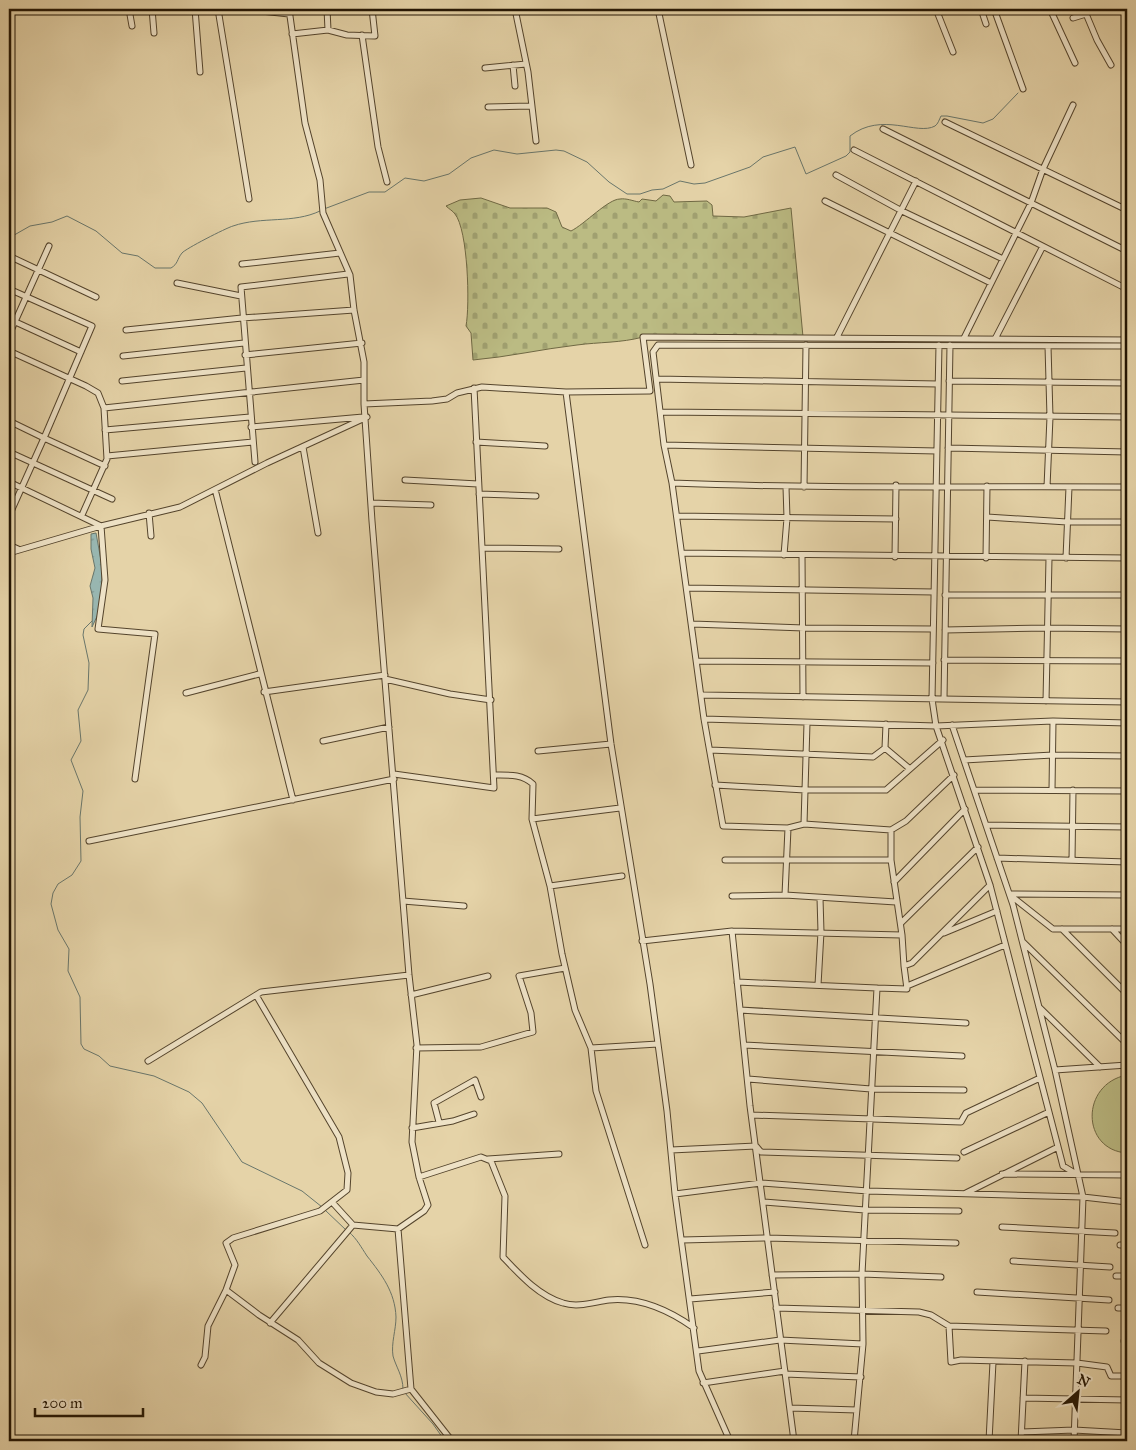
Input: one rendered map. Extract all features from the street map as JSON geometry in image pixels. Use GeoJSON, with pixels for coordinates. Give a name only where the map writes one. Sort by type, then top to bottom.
{"type":"FeatureCollection","features":[{"type":"Feature","properties":{"kind":"street"},"geometry":{"type":"LineString","coordinates":[[129,9],[132,26]]}},
{"type":"Feature","properties":{"kind":"street"},"geometry":{"type":"LineString","coordinates":[[152,9],[154,33]]}},
{"type":"Feature","properties":{"kind":"street"},"geometry":{"type":"LineString","coordinates":[[196,9],[200,72]]}},
{"type":"Feature","properties":{"kind":"street"},"geometry":{"type":"LineString","coordinates":[[218,9],[249,199]]}},
{"type":"Feature","properties":{"kind":"street"},"geometry":{"type":"LineString","coordinates":[[242,9],[289,11],[305,123],[320,180],[322,210],[350,275],[354,310],[362,343],[371,503],[416,1048],[412,1142],[419,1178],[428,1205],[424,1211],[398,1229],[353,1225],[332,1202]]}},
{"type":"Feature","properties":{"kind":"street"},"geometry":{"type":"LineString","coordinates":[[327,9],[328,30]]}},
{"type":"Feature","properties":{"kind":"street"},"geometry":{"type":"LineString","coordinates":[[292,34],[328,30],[346,35],[375,35],[372,9]]}},
{"type":"Feature","properties":{"kind":"street"},"geometry":{"type":"LineString","coordinates":[[515,9],[526,64],[536,141]]}},
{"type":"Feature","properties":{"kind":"street"},"geometry":{"type":"LineString","coordinates":[[658,9],[691,166]]}},
{"type":"Feature","properties":{"kind":"street"},"geometry":{"type":"LineString","coordinates":[[936,9],[953,52]]}},
{"type":"Feature","properties":{"kind":"street"},"geometry":{"type":"LineString","coordinates":[[980,9],[986,24]]}},
{"type":"Feature","properties":{"kind":"street"},"geometry":{"type":"LineString","coordinates":[[994,9],[1023,89]]}},
{"type":"Feature","properties":{"kind":"street"},"geometry":{"type":"LineString","coordinates":[[1050,9],[1075,63]]}},
{"type":"Feature","properties":{"kind":"street"},"geometry":{"type":"LineString","coordinates":[[1073,18],[1084,11],[1111,65]]}},
{"type":"Feature","properties":{"kind":"street"},"geometry":{"type":"LineString","coordinates":[[362,35],[378,147],[387,182]]}},
{"type":"Feature","properties":{"kind":"street"},"geometry":{"type":"LineString","coordinates":[[485,68],[526,64]]}},
{"type":"Feature","properties":{"kind":"street"},"geometry":{"type":"LineString","coordinates":[[513,65],[515,86]]}},
{"type":"Feature","properties":{"kind":"street"},"geometry":{"type":"LineString","coordinates":[[964,338],[1031,203],[1043,169],[1073,105]]}},
{"type":"Feature","properties":{"kind":"street"},"geometry":{"type":"LineString","coordinates":[[488,107],[531,106]]}},
{"type":"Feature","properties":{"kind":"street"},"geometry":{"type":"LineString","coordinates":[[945,122],[1127,210]]}},
{"type":"Feature","properties":{"kind":"street"},"geometry":{"type":"LineString","coordinates":[[883,129],[1127,251]]}},
{"type":"Feature","properties":{"kind":"street"},"geometry":{"type":"LineString","coordinates":[[854,150],[1042,248],[1127,289]]}},
{"type":"Feature","properties":{"kind":"street"},"geometry":{"type":"LineString","coordinates":[[836,175],[902,211],[1003,259]]}},
{"type":"Feature","properties":{"kind":"street"},"geometry":{"type":"LineString","coordinates":[[837,338],[916,181]]}},
{"type":"Feature","properties":{"kind":"street"},"geometry":{"type":"LineString","coordinates":[[824,201],[991,283]]}},
{"type":"Feature","properties":{"kind":"street"},"geometry":{"type":"LineString","coordinates":[[9,335],[49,246]]}},
{"type":"Feature","properties":{"kind":"street"},"geometry":{"type":"LineString","coordinates":[[995,339],[1042,248]]}},
{"type":"Feature","properties":{"kind":"street"},"geometry":{"type":"LineString","coordinates":[[242,264],[340,253]]}},
{"type":"Feature","properties":{"kind":"street"},"geometry":{"type":"LineString","coordinates":[[9,256],[96,297]]}},
{"type":"Feature","properties":{"kind":"street"},"geometry":{"type":"LineString","coordinates":[[255,462],[241,287],[244,285],[348,274]]}},
{"type":"Feature","properties":{"kind":"street"},"geometry":{"type":"LineString","coordinates":[[176,284],[241,296]]}},
{"type":"Feature","properties":{"kind":"street"},"geometry":{"type":"LineString","coordinates":[[9,289],[92,326],[9,515]]}},
{"type":"Feature","properties":{"kind":"street"},"geometry":{"type":"LineString","coordinates":[[126,330],[242,318],[354,310]]}},
{"type":"Feature","properties":{"kind":"street"},"geometry":{"type":"LineString","coordinates":[[9,319],[81,352]]}},
{"type":"Feature","properties":{"kind":"street"},"geometry":{"type":"LineString","coordinates":[[364,404],[446,399],[474,388],[566,392],[650,391],[643,337],[1127,340]]}},
{"type":"Feature","properties":{"kind":"street"},"geometry":{"type":"LineString","coordinates":[[123,356],[244,343]]}},
{"type":"Feature","properties":{"kind":"street"},"geometry":{"type":"LineString","coordinates":[[245,355],[362,343]]}},
{"type":"Feature","properties":{"kind":"street"},"geometry":{"type":"LineString","coordinates":[[954,775],[906,821],[890,830],[804,824],[788,828],[723,826],[704,719],[703,695],[672,483],[664,445],[662,412],[653,352],[658,345],[1127,346]]}},
{"type":"Feature","properties":{"kind":"street"},"geometry":{"type":"LineString","coordinates":[[804,487],[806,345]]}},
{"type":"Feature","properties":{"kind":"street"},"geometry":{"type":"LineString","coordinates":[[939,345],[932,699],[936,726],[943,740],[990,885],[1063,1166],[1078,1174]]}},
{"type":"Feature","properties":{"kind":"street"},"geometry":{"type":"LineString","coordinates":[[944,699],[950,346]]}},
{"type":"Feature","properties":{"kind":"street"},"geometry":{"type":"LineString","coordinates":[[1047,487],[1050,417],[1048,346]]}},
{"type":"Feature","properties":{"kind":"street"},"geometry":{"type":"LineString","coordinates":[[9,351],[70,378],[98,393],[104,408],[107,456],[105,466],[82,515]]}},
{"type":"Feature","properties":{"kind":"street"},"geometry":{"type":"LineString","coordinates":[[122,381],[246,368]]}},
{"type":"Feature","properties":{"kind":"street"},"geometry":{"type":"LineString","coordinates":[[657,379],[938,384]]}},
{"type":"Feature","properties":{"kind":"street"},"geometry":{"type":"LineString","coordinates":[[104,408],[364,380]]}},
{"type":"Feature","properties":{"kind":"street"},"geometry":{"type":"LineString","coordinates":[[949,380],[1127,383]]}},
{"type":"Feature","properties":{"kind":"street"},"geometry":{"type":"LineString","coordinates":[[89,841],[292,800],[394,777],[494,788],[495,775],[474,388]]}},
{"type":"Feature","properties":{"kind":"street"},"geometry":{"type":"LineString","coordinates":[[566,392],[611,744],[658,1044],[675,1194],[694,1328],[703,1382],[730,1441]]}},
{"type":"Feature","properties":{"kind":"street"},"geometry":{"type":"LineString","coordinates":[[662,412],[949,417],[1127,417]]}},
{"type":"Feature","properties":{"kind":"street"},"geometry":{"type":"LineString","coordinates":[[105,430],[250,417]]}},
{"type":"Feature","properties":{"kind":"street"},"geometry":{"type":"LineString","coordinates":[[251,427],[366,417]]}},
{"type":"Feature","properties":{"kind":"street"},"geometry":{"type":"LineString","coordinates":[[9,553],[101,526],[180,506],[267,462],[366,417]]}},
{"type":"Feature","properties":{"kind":"street"},"geometry":{"type":"LineString","coordinates":[[9,421],[105,466]]}},
{"type":"Feature","properties":{"kind":"street"},"geometry":{"type":"LineString","coordinates":[[107,456],[253,442]]}},
{"type":"Feature","properties":{"kind":"street"},"geometry":{"type":"LineString","coordinates":[[476,442],[545,446]]}},
{"type":"Feature","properties":{"kind":"street"},"geometry":{"type":"LineString","coordinates":[[664,445],[937,451]]}},
{"type":"Feature","properties":{"kind":"street"},"geometry":{"type":"LineString","coordinates":[[303,447],[318,533]]}},
{"type":"Feature","properties":{"kind":"street"},"geometry":{"type":"LineString","coordinates":[[948,448],[1127,452]]}},
{"type":"Feature","properties":{"kind":"street"},"geometry":{"type":"LineString","coordinates":[[9,452],[112,499]]}},
{"type":"Feature","properties":{"kind":"street"},"geometry":{"type":"LineString","coordinates":[[405,480],[478,484]]}},
{"type":"Feature","properties":{"kind":"street"},"geometry":{"type":"LineString","coordinates":[[9,482],[82,515],[101,526]]}},
{"type":"Feature","properties":{"kind":"street"},"geometry":{"type":"LineString","coordinates":[[672,483],[786,487],[896,485],[1127,488]]}},
{"type":"Feature","properties":{"kind":"street"},"geometry":{"type":"LineString","coordinates":[[895,557],[896,485]]}},
{"type":"Feature","properties":{"kind":"street"},"geometry":{"type":"LineString","coordinates":[[986,558],[987,486]]}},
{"type":"Feature","properties":{"kind":"street"},"geometry":{"type":"LineString","coordinates":[[784,555],[787,518],[786,487]]}},
{"type":"Feature","properties":{"kind":"street"},"geometry":{"type":"LineString","coordinates":[[1066,558],[1068,487]]}},
{"type":"Feature","properties":{"kind":"street"},"geometry":{"type":"LineString","coordinates":[[216,493],[259,674],[292,800]]}},
{"type":"Feature","properties":{"kind":"street"},"geometry":{"type":"LineString","coordinates":[[479,494],[536,496]]}},
{"type":"Feature","properties":{"kind":"street"},"geometry":{"type":"LineString","coordinates":[[371,503],[432,505]]}},
{"type":"Feature","properties":{"kind":"street"},"geometry":{"type":"LineString","coordinates":[[149,514],[151,536]]}},
{"type":"Feature","properties":{"kind":"street"},"geometry":{"type":"LineString","coordinates":[[677,516],[896,519]]}},
{"type":"Feature","properties":{"kind":"street"},"geometry":{"type":"LineString","coordinates":[[987,516],[1067,522],[1127,522]]}},
{"type":"Feature","properties":{"kind":"street"},"geometry":{"type":"LineString","coordinates":[[101,526],[105,580],[98,629],[155,635],[135,780]]}},
{"type":"Feature","properties":{"kind":"street"},"geometry":{"type":"LineString","coordinates":[[9,545],[18,549]]}},
{"type":"Feature","properties":{"kind":"street"},"geometry":{"type":"LineString","coordinates":[[482,548],[559,549]]}},
{"type":"Feature","properties":{"kind":"street"},"geometry":{"type":"LineString","coordinates":[[682,554],[1127,558]]}},
{"type":"Feature","properties":{"kind":"street"},"geometry":{"type":"LineString","coordinates":[[802,555],[803,697]]}},
{"type":"Feature","properties":{"kind":"street"},"geometry":{"type":"LineString","coordinates":[[1046,701],[1049,558]]}},
{"type":"Feature","properties":{"kind":"street"},"geometry":{"type":"LineString","coordinates":[[687,588],[802,592],[934,592]]}},
{"type":"Feature","properties":{"kind":"street"},"geometry":{"type":"LineString","coordinates":[[946,595],[1127,594]]}},
{"type":"Feature","properties":{"kind":"street"},"geometry":{"type":"LineString","coordinates":[[692,624],[804,628],[933,629]]}},
{"type":"Feature","properties":{"kind":"street"},"geometry":{"type":"LineString","coordinates":[[944,630],[1127,629]]}},
{"type":"Feature","properties":{"kind":"street"},"geometry":{"type":"LineString","coordinates":[[944,660],[1127,661]]}},
{"type":"Feature","properties":{"kind":"street"},"geometry":{"type":"LineString","coordinates":[[698,661],[933,663]]}},
{"type":"Feature","properties":{"kind":"street"},"geometry":{"type":"LineString","coordinates":[[186,693],[259,674]]}},
{"type":"Feature","properties":{"kind":"street"},"geometry":{"type":"LineString","coordinates":[[264,692],[385,677],[450,694],[490,700]]}},
{"type":"Feature","properties":{"kind":"street"},"geometry":{"type":"LineString","coordinates":[[703,695],[1127,702]]}},
{"type":"Feature","properties":{"kind":"street"},"geometry":{"type":"LineString","coordinates":[[704,719],[936,726],[1053,721],[1127,723]]}},
{"type":"Feature","properties":{"kind":"street"},"geometry":{"type":"LineString","coordinates":[[1052,790],[1053,721]]}},
{"type":"Feature","properties":{"kind":"street"},"geometry":{"type":"LineString","coordinates":[[804,824],[806,723]]}},
{"type":"Feature","properties":{"kind":"street"},"geometry":{"type":"LineString","coordinates":[[885,748],[886,724]]}},
{"type":"Feature","properties":{"kind":"street"},"geometry":{"type":"LineString","coordinates":[[952,725],[1010,894],[1055,1070],[1083,1197],[1074,1441]]}},
{"type":"Feature","properties":{"kind":"street"},"geometry":{"type":"LineString","coordinates":[[323,741],[389,727]]}},
{"type":"Feature","properties":{"kind":"street"},"geometry":{"type":"LineString","coordinates":[[715,785],[805,790],[886,790],[943,740]]}},
{"type":"Feature","properties":{"kind":"street"},"geometry":{"type":"LineString","coordinates":[[538,751],[611,744]]}},
{"type":"Feature","properties":{"kind":"street"},"geometry":{"type":"LineString","coordinates":[[710,750],[873,757],[885,748]]}},
{"type":"Feature","properties":{"kind":"street"},"geometry":{"type":"LineString","coordinates":[[885,748],[910,769]]}},
{"type":"Feature","properties":{"kind":"street"},"geometry":{"type":"LineString","coordinates":[[964,760],[1053,755],[1127,756]]}},
{"type":"Feature","properties":{"kind":"street"},"geometry":{"type":"LineString","coordinates":[[495,775],[520,776],[533,784],[532,819],[550,886],[565,968],[575,1010],[592,1048],[596,1091],[645,1245]]}},
{"type":"Feature","properties":{"kind":"street"},"geometry":{"type":"LineString","coordinates":[[975,790],[1127,791]]}},
{"type":"Feature","properties":{"kind":"street"},"geometry":{"type":"LineString","coordinates":[[1072,860],[1073,790]]}},
{"type":"Feature","properties":{"kind":"street"},"geometry":{"type":"LineString","coordinates":[[532,819],[620,808]]}},
{"type":"Feature","properties":{"kind":"street"},"geometry":{"type":"LineString","coordinates":[[894,882],[965,809]]}},
{"type":"Feature","properties":{"kind":"street"},"geometry":{"type":"LineString","coordinates":[[987,826],[1127,827]]}},
{"type":"Feature","properties":{"kind":"street"},"geometry":{"type":"LineString","coordinates":[[785,896],[788,828]]}},
{"type":"Feature","properties":{"kind":"street"},"geometry":{"type":"LineString","coordinates":[[890,830],[891,860],[896,902],[901,923],[907,986]]}},
{"type":"Feature","properties":{"kind":"street"},"geometry":{"type":"LineString","coordinates":[[901,923],[978,847]]}},
{"type":"Feature","properties":{"kind":"street"},"geometry":{"type":"LineString","coordinates":[[997,858],[1127,862]]}},
{"type":"Feature","properties":{"kind":"street"},"geometry":{"type":"LineString","coordinates":[[725,860],[891,860]]}},
{"type":"Feature","properties":{"kind":"street"},"geometry":{"type":"LineString","coordinates":[[550,886],[622,876]]}},
{"type":"Feature","properties":{"kind":"street"},"geometry":{"type":"LineString","coordinates":[[904,966],[912,963],[990,885]]}},
{"type":"Feature","properties":{"kind":"street"},"geometry":{"type":"LineString","coordinates":[[1010,894],[1127,895]]}},
{"type":"Feature","properties":{"kind":"street"},"geometry":{"type":"LineString","coordinates":[[1010,894],[1053,929],[1127,929]]}},
{"type":"Feature","properties":{"kind":"street"},"geometry":{"type":"LineString","coordinates":[[732,896],[785,896],[896,902]]}},
{"type":"Feature","properties":{"kind":"street"},"geometry":{"type":"LineString","coordinates":[[818,985],[821,932],[820,898]]}},
{"type":"Feature","properties":{"kind":"street"},"geometry":{"type":"LineString","coordinates":[[403,901],[464,906]]}},
{"type":"Feature","properties":{"kind":"street"},"geometry":{"type":"LineString","coordinates":[[941,934],[997,911]]}},
{"type":"Feature","properties":{"kind":"street"},"geometry":{"type":"LineString","coordinates":[[1062,929],[1127,994]]}},
{"type":"Feature","properties":{"kind":"street"},"geometry":{"type":"LineString","coordinates":[[1112,929],[1127,945]]}},
{"type":"Feature","properties":{"kind":"street"},"geometry":{"type":"LineString","coordinates":[[642,940],[732,931],[902,935]]}},
{"type":"Feature","properties":{"kind":"street"},"geometry":{"type":"LineString","coordinates":[[732,931],[752,1115],[794,1441],[854,1441],[863,1344],[862,1274],[868,1191],[871,1089],[877,988]]}},
{"type":"Feature","properties":{"kind":"street"},"geometry":{"type":"LineString","coordinates":[[1022,942],[1127,1044]]}},
{"type":"Feature","properties":{"kind":"street"},"geometry":{"type":"LineString","coordinates":[[737,982],[907,989],[907,986],[1005,945]]}},
{"type":"Feature","properties":{"kind":"street"},"geometry":{"type":"LineString","coordinates":[[416,1048],[481,1047],[533,1032],[531,1013],[518,976],[565,968]]}},
{"type":"Feature","properties":{"kind":"street"},"geometry":{"type":"LineString","coordinates":[[148,1061],[261,992],[409,975]]}},
{"type":"Feature","properties":{"kind":"street"},"geometry":{"type":"LineString","coordinates":[[411,995],[488,976]]}},
{"type":"Feature","properties":{"kind":"street"},"geometry":{"type":"LineString","coordinates":[[201,1365],[206,1357],[208,1326],[226,1290],[235,1265],[226,1243],[233,1238],[320,1211],[347,1190],[348,1173],[339,1137],[256,995]]}},
{"type":"Feature","properties":{"kind":"street"},"geometry":{"type":"LineString","coordinates":[[1039,1006],[1100,1067]]}},
{"type":"Feature","properties":{"kind":"street"},"geometry":{"type":"LineString","coordinates":[[740,1010],[966,1023]]}},
{"type":"Feature","properties":{"kind":"street"},"geometry":{"type":"LineString","coordinates":[[592,1048],[658,1044]]}},
{"type":"Feature","properties":{"kind":"street"},"geometry":{"type":"LineString","coordinates":[[744,1046],[962,1056]]}},
{"type":"Feature","properties":{"kind":"street"},"geometry":{"type":"LineString","coordinates":[[1055,1070],[1127,1065]]}},
{"type":"Feature","properties":{"kind":"street"},"geometry":{"type":"LineString","coordinates":[[752,1115],[871,1121],[961,1122],[966,1113],[1040,1078]]}},
{"type":"Feature","properties":{"kind":"street"},"geometry":{"type":"LineString","coordinates":[[748,1079],[871,1089],[964,1090]]}},
{"type":"Feature","properties":{"kind":"street"},"geometry":{"type":"LineString","coordinates":[[439,1122],[434,1103],[475,1080],[481,1097]]}},
{"type":"Feature","properties":{"kind":"street"},"geometry":{"type":"LineString","coordinates":[[964,1152],[1049,1112]]}},
{"type":"Feature","properties":{"kind":"street"},"geometry":{"type":"LineString","coordinates":[[412,1128],[453,1121],[474,1114]]}},
{"type":"Feature","properties":{"kind":"street"},"geometry":{"type":"LineString","coordinates":[[671,1150],[756,1146]]}},
{"type":"Feature","properties":{"kind":"street"},"geometry":{"type":"LineString","coordinates":[[756,1146],[761,1152],[868,1157],[957,1158]]}},
{"type":"Feature","properties":{"kind":"street"},"geometry":{"type":"LineString","coordinates":[[966,1193],[1058,1147]]}},
{"type":"Feature","properties":{"kind":"street"},"geometry":{"type":"LineString","coordinates":[[485,1159],[559,1154]]}},
{"type":"Feature","properties":{"kind":"street"},"geometry":{"type":"LineString","coordinates":[[419,1178],[481,1157],[491,1161],[505,1196],[503,1257],[529,1284],[564,1304],[588,1304],[608,1300],[636,1300],[679,1317],[694,1328]]}},
{"type":"Feature","properties":{"kind":"street"},"geometry":{"type":"LineString","coordinates":[[1002,1174],[1127,1174]]}},
{"type":"Feature","properties":{"kind":"street"},"geometry":{"type":"LineString","coordinates":[[675,1194],[761,1184],[868,1191],[1083,1197],[1127,1202]]}},
{"type":"Feature","properties":{"kind":"street"},"geometry":{"type":"LineString","coordinates":[[764,1202],[866,1210],[959,1211]]}},
{"type":"Feature","properties":{"kind":"street"},"geometry":{"type":"LineString","coordinates":[[270,1322],[353,1225]]}},
{"type":"Feature","properties":{"kind":"street"},"geometry":{"type":"LineString","coordinates":[[1002,1227],[1115,1233]]}},
{"type":"Feature","properties":{"kind":"street"},"geometry":{"type":"LineString","coordinates":[[398,1229],[410,1389],[452,1441]]}},
{"type":"Feature","properties":{"kind":"street"},"geometry":{"type":"LineString","coordinates":[[682,1240],[767,1238],[956,1244]]}},
{"type":"Feature","properties":{"kind":"street"},"geometry":{"type":"LineString","coordinates":[[1120,1245],[1127,1245]]}},
{"type":"Feature","properties":{"kind":"street"},"geometry":{"type":"LineString","coordinates":[[1013,1261],[1110,1267]]}},
{"type":"Feature","properties":{"kind":"street"},"geometry":{"type":"LineString","coordinates":[[772,1275],[862,1274],[941,1278]]}},
{"type":"Feature","properties":{"kind":"street"},"geometry":{"type":"LineString","coordinates":[[1116,1276],[1127,1276]]}},
{"type":"Feature","properties":{"kind":"street"},"geometry":{"type":"LineString","coordinates":[[226,1290],[298,1340],[319,1363],[351,1383],[376,1392],[393,1394],[410,1389]]}},
{"type":"Feature","properties":{"kind":"street"},"geometry":{"type":"LineString","coordinates":[[690,1299],[775,1292]]}},
{"type":"Feature","properties":{"kind":"street"},"geometry":{"type":"LineString","coordinates":[[977,1292],[1109,1300]]}},
{"type":"Feature","properties":{"kind":"street"},"geometry":{"type":"LineString","coordinates":[[776,1308],[919,1312],[931,1314],[949,1326],[1106,1332]]}},
{"type":"Feature","properties":{"kind":"street"},"geometry":{"type":"LineString","coordinates":[[1118,1308],[1127,1308]]}},
{"type":"Feature","properties":{"kind":"street"},"geometry":{"type":"LineString","coordinates":[[949,1326],[951,1362],[961,1360],[1077,1363],[1107,1368],[1111,1376],[1127,1376]]}},
{"type":"Feature","properties":{"kind":"street"},"geometry":{"type":"LineString","coordinates":[[698,1351],[780,1340],[863,1344]]}},
{"type":"Feature","properties":{"kind":"street"},"geometry":{"type":"LineString","coordinates":[[1021,1441],[1025,1361]]}},
{"type":"Feature","properties":{"kind":"street"},"geometry":{"type":"LineString","coordinates":[[989,1441],[994,1362]]}},
{"type":"Feature","properties":{"kind":"street"},"geometry":{"type":"LineString","coordinates":[[703,1382],[785,1373],[861,1377]]}},
{"type":"Feature","properties":{"kind":"street"},"geometry":{"type":"LineString","coordinates":[[1023,1398],[1127,1400]]}},
{"type":"Feature","properties":{"kind":"street"},"geometry":{"type":"LineString","coordinates":[[790,1408],[857,1410]]}},
{"type":"Feature","properties":{"kind":"street"},"geometry":{"type":"LineString","coordinates":[[1022,1432],[1074,1430],[1127,1433]]}},
{"type":"Feature","properties":{"kind":"green space"},"geometry":{"type":"Polygon","coordinates":[[[663,195],[670,196],[674,202],[707,201],[712,205],[713,216],[744,217],[791,208],[803,337],[643,337],[473,360],[471,333],[466,326],[468,286],[463,235],[455,214],[446,206],[460,200],[481,198],[510,208],[547,208],[556,212],[562,227],[571,231],[615,200],[625,199],[639,202],[642,199],[656,201],[663,195]]]}},
{"type":"Feature","properties":{"kind":"green space"},"geometry":{"type":"Polygon","coordinates":[[[1127,1075],[1127,1153],[1112,1149],[1101,1141],[1094,1129],[1092,1116],[1094,1103],[1101,1091],[1112,1081],[1127,1075]]]}},
{"type":"Feature","properties":{"kind":"water"},"geometry":{"type":"Polygon","coordinates":[[[96,533],[102,566],[102,582],[100,610],[92,627],[93,598],[90,586],[95,568],[91,549],[91,534],[96,533]]]}},
{"type":"Feature","properties":{"kind":"waterway"},"geometry":{"type":"LineString","coordinates":[[324,209],[369,192],[385,192],[405,178],[424,181],[449,174],[471,158],[494,150],[517,154],[556,150],[564,151],[587,162],[609,182],[627,194],[640,194],[663,189],[680,181],[694,184],[705,183],[750,167],[763,157],[795,147],[806,174],[846,156],[850,152],[850,136],[862,129],[886,124],[927,128],[935,126],[941,116],[983,123],[993,119],[1018,93]]}},
{"type":"Feature","properties":{"kind":"waterway"},"geometry":{"type":"LineString","coordinates":[[9,238],[30,226],[52,222],[67,216],[96,231],[122,253],[138,256],[155,268],[171,268],[182,253],[222,230],[244,223],[288,219],[320,211]]}},
{"type":"Feature","properties":{"kind":"waterway"},"geometry":{"type":"LineString","coordinates":[[92,621],[84,629],[83,635],[89,663],[88,690],[78,710],[81,741],[71,760],[83,791],[80,817],[81,861],[72,875],[58,884],[53,893],[51,904],[58,930],[69,949],[68,971],[80,997],[81,1044],[84,1049],[99,1056],[110,1066],[154,1076],[189,1092],[202,1103],[242,1162],[302,1191],[322,1207]]}},
{"type":"Feature","properties":{"kind":"waterway"},"geometry":{"type":"LineString","coordinates":[[325,1210],[346,1230]]}},
{"type":"Feature","properties":{"kind":"waterway"},"geometry":{"type":"LineString","coordinates":[[349,1232],[357,1240],[383,1277],[393,1300],[396,1317],[393,1356],[401,1376],[403,1389]]}},
{"type":"Feature","properties":{"kind":"waterway"},"geometry":{"type":"LineString","coordinates":[[404,1392],[433,1424],[445,1441]]}}]}
